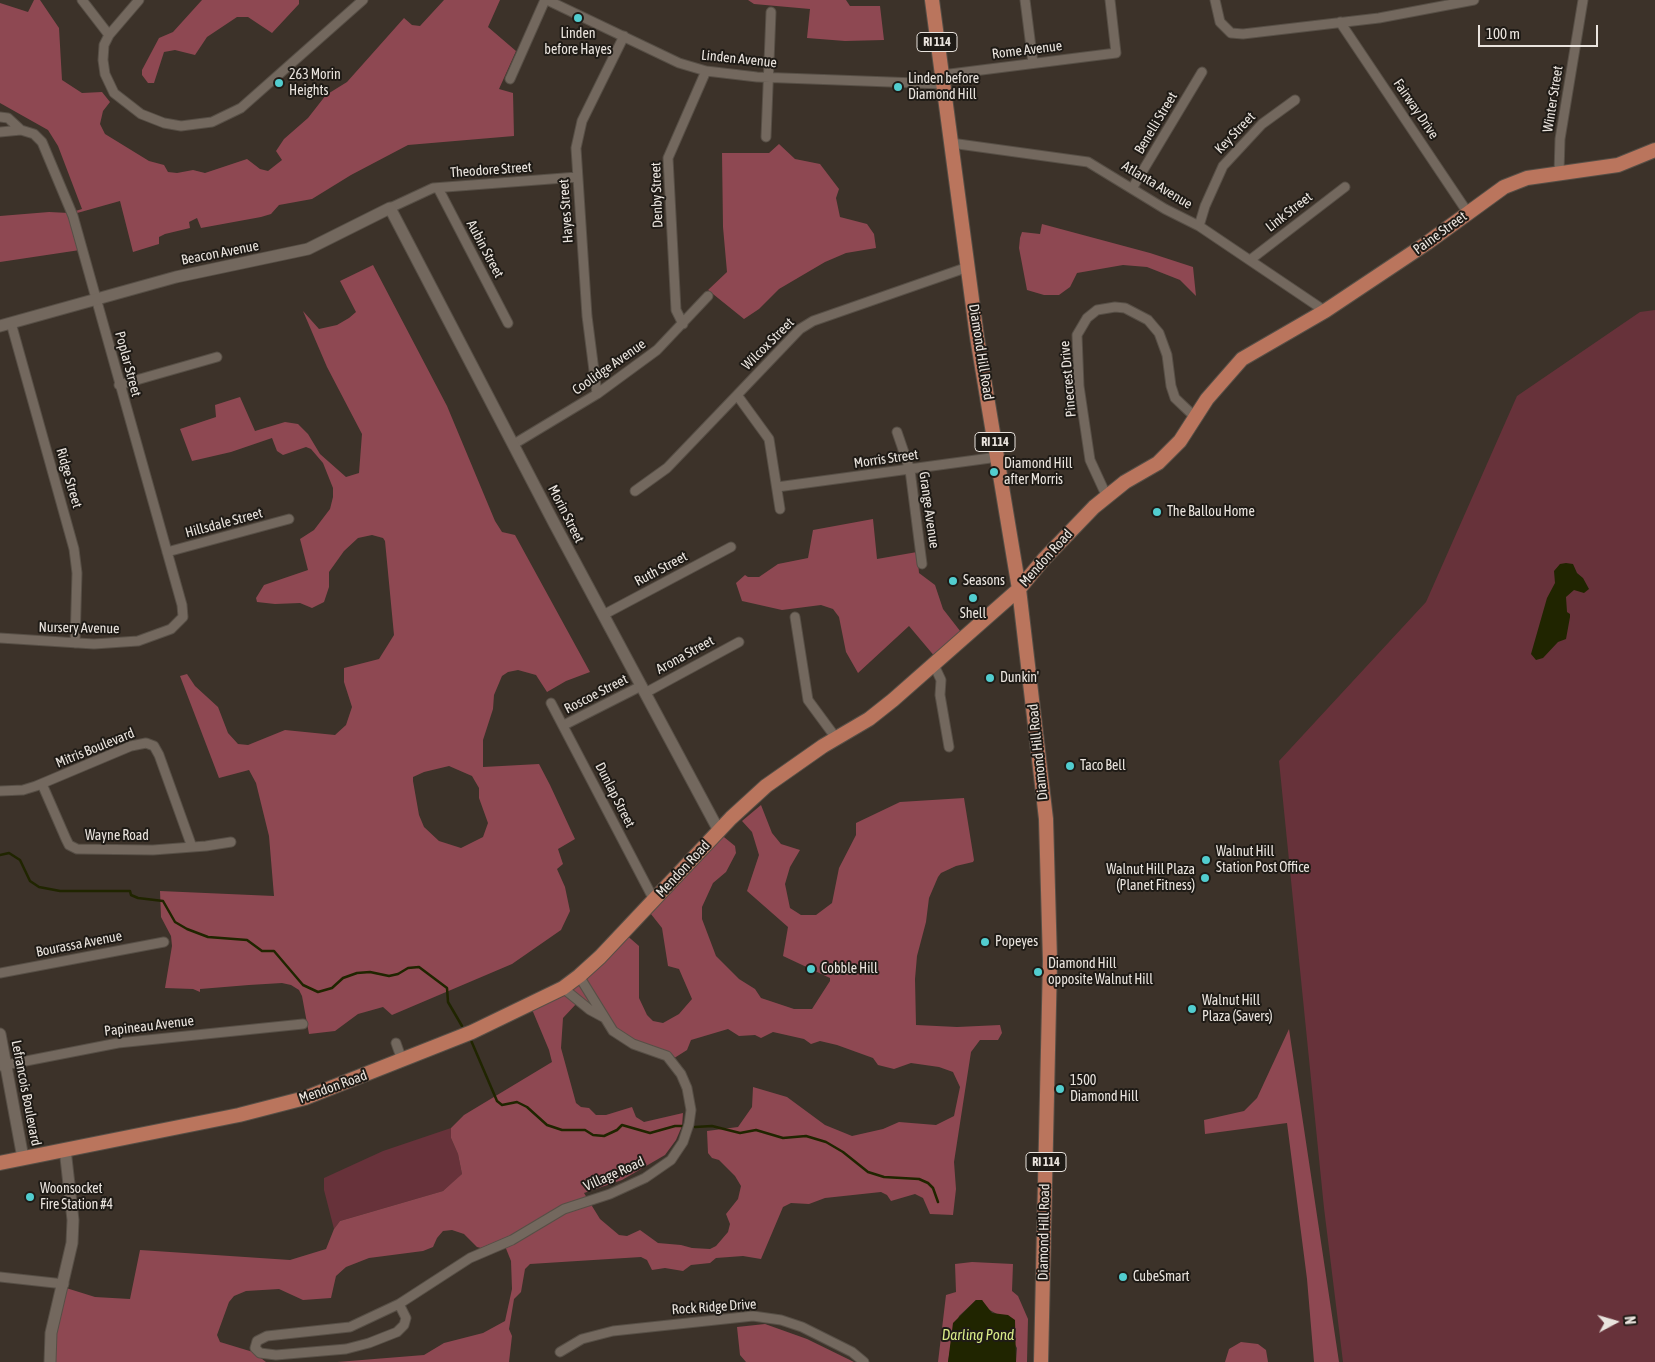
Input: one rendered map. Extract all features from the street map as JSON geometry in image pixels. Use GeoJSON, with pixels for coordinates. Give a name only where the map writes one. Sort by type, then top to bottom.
{"type":"FeatureCollection","features":[{"type":"Feature","properties":{"kind":"main road","name":"Diamond Hill Road"},"geometry":{"type":"LineString","coordinates":[[932,0],[968,267],[1019,589],[1046,819],[1050,907],[1041,1362]]}},
{"type":"Feature","properties":{"kind":"main road","name":"Paine Street"},"geometry":{"type":"LineString","coordinates":[[1242,359],[1325,311],[1427,243],[1504,187],[1528,178],[1618,164],[1655,150]]}},
{"type":"Feature","properties":{"kind":"main road","name":"Mendon Road"},"geometry":{"type":"LineString","coordinates":[[0,1163],[271,1108],[304,1098],[506,1017],[563,988],[580,976],[718,832],[777,776],[869,719],[934,665],[1019,589],[1066,536],[1107,496],[1158,463],[1180,441],[1207,399],[1242,359]]}},
{"type":"Feature","properties":{"kind":"street"},"geometry":{"type":"LineString","coordinates":[[82,0],[109,34]]}},
{"type":"Feature","properties":{"kind":"street"},"geometry":{"type":"LineString","coordinates":[[139,0],[109,34],[104,45],[103,60],[105,74],[114,93],[141,114],[157,121],[181,126],[199,125],[226,117],[241,108],[363,0]]}},
{"type":"Feature","properties":{"kind":"street"},"geometry":{"type":"LineString","coordinates":[[510,79],[546,0]]}},
{"type":"Feature","properties":{"kind":"street","name":"Linden Avenue"},"geometry":{"type":"LineString","coordinates":[[546,0],[679,63],[706,71],[768,78],[942,79]]}},
{"type":"Feature","properties":{"kind":"street"},"geometry":{"type":"LineString","coordinates":[[1025,0],[1034,63]]}},
{"type":"Feature","properties":{"kind":"street","name":"Rome Avenue"},"geometry":{"type":"LineString","coordinates":[[942,79],[1034,63],[1116,53],[1110,0]]}},
{"type":"Feature","properties":{"kind":"street"},"geometry":{"type":"LineString","coordinates":[[1215,0],[1220,22],[1231,33],[1244,34],[1379,18],[1474,0]]}},
{"type":"Feature","properties":{"kind":"street","name":"Winter Street"},"geometry":{"type":"LineString","coordinates":[[1559,173],[1560,139],[1583,0]]}},
{"type":"Feature","properties":{"kind":"street"},"geometry":{"type":"LineString","coordinates":[[766,137],[771,12]]}},
{"type":"Feature","properties":{"kind":"street","name":"Fairway Drive"},"geometry":{"type":"LineString","coordinates":[[1340,22],[1468,213]]}},
{"type":"Feature","properties":{"kind":"street","name":"Hayes Street"},"geometry":{"type":"LineString","coordinates":[[597,394],[587,316],[576,148],[582,122],[624,36]]}},
{"type":"Feature","properties":{"kind":"street","name":"Denby Street"},"geometry":{"type":"LineString","coordinates":[[683,324],[676,310],[668,158],[706,71]]}},
{"type":"Feature","properties":{"kind":"street","name":"Benelli Street"},"geometry":{"type":"LineString","coordinates":[[1133,187],[1202,72]]}},
{"type":"Feature","properties":{"kind":"street","name":"Key Street"},"geometry":{"type":"LineString","coordinates":[[1199,226],[1205,206],[1223,166],[1262,124],[1295,100]]}},
{"type":"Feature","properties":{"kind":"street","name":"Poplar Street"},"geometry":{"type":"LineString","coordinates":[[0,117],[8,118],[21,130],[36,135],[46,150],[68,202],[182,605],[182,620]]}},
{"type":"Feature","properties":{"kind":"street"},"geometry":{"type":"LineString","coordinates":[[0,132],[21,130]]}},
{"type":"Feature","properties":{"kind":"street","name":"Atlanta Avenue"},"geometry":{"type":"LineString","coordinates":[[951,143],[1088,162],[1133,187],[1165,209],[1199,226],[1325,311]]}},
{"type":"Feature","properties":{"kind":"street","name":"Theodore Street"},"geometry":{"type":"LineString","coordinates":[[438,188],[577,177]]}},
{"type":"Feature","properties":{"kind":"street","name":"Link Street"},"geometry":{"type":"LineString","coordinates":[[1250,260],[1345,186]]}},
{"type":"Feature","properties":{"kind":"street","name":"Beacon Avenue"},"geometry":{"type":"LineString","coordinates":[[6,325],[176,277],[308,249],[406,199],[433,188],[438,188]]}},
{"type":"Feature","properties":{"kind":"street","name":"Aubin Street"},"geometry":{"type":"LineString","coordinates":[[438,188],[508,323]]}},
{"type":"Feature","properties":{"kind":"street","name":"Morin Street"},"geometry":{"type":"LineString","coordinates":[[390,208],[718,832]]}},
{"type":"Feature","properties":{"kind":"street","name":"Wilcox Street"},"geometry":{"type":"LineString","coordinates":[[635,492],[667,468],[800,329],[813,321],[968,267]]}},
{"type":"Feature","properties":{"kind":"street","name":"Coolidge Avenue"},"geometry":{"type":"LineString","coordinates":[[514,444],[597,394],[657,350],[708,296]]}},
{"type":"Feature","properties":{"kind":"street","name":"Pinecrest Drive"},"geometry":{"type":"LineString","coordinates":[[1107,496],[1090,460],[1079,386],[1077,335],[1087,318],[1097,310],[1115,307],[1125,308],[1148,320],[1159,333],[1167,355],[1171,386],[1176,398],[1196,418]]}},
{"type":"Feature","properties":{"kind":"street","name":"Ridge Street"},"geometry":{"type":"LineString","coordinates":[[6,325],[74,549],[77,573],[75,643]]}},
{"type":"Feature","properties":{"kind":"street"},"geometry":{"type":"LineString","coordinates":[[120,385],[217,357]]}},
{"type":"Feature","properties":{"kind":"street"},"geometry":{"type":"LineString","coordinates":[[737,395],[769,439],[780,509]]}},
{"type":"Feature","properties":{"kind":"street","name":"Grange Avenue"},"geometry":{"type":"LineString","coordinates":[[897,432],[910,470],[922,564]]}},
{"type":"Feature","properties":{"kind":"street","name":"Morris Street"},"geometry":{"type":"LineString","coordinates":[[777,487],[998,457]]}},
{"type":"Feature","properties":{"kind":"street","name":"Hillsdale Street"},"geometry":{"type":"LineString","coordinates":[[167,552],[289,519]]}},
{"type":"Feature","properties":{"kind":"street","name":"Ruth Street"},"geometry":{"type":"LineString","coordinates":[[603,615],[731,547]]}},
{"type":"Feature","properties":{"kind":"street"},"geometry":{"type":"LineString","coordinates":[[795,617],[808,700],[836,738]]}},
{"type":"Feature","properties":{"kind":"street","name":"Nursery Avenue"},"geometry":{"type":"LineString","coordinates":[[0,638],[111,644],[138,641],[165,632],[182,620]]}},
{"type":"Feature","properties":{"kind":"street","name":"Arona Street"},"geometry":{"type":"LineString","coordinates":[[643,690],[738,642]]}},
{"type":"Feature","properties":{"kind":"street"},"geometry":{"type":"LineString","coordinates":[[934,665],[941,680],[940,695],[948,747]]}},
{"type":"Feature","properties":{"kind":"street","name":"Roscoe Street"},"geometry":{"type":"LineString","coordinates":[[564,726],[643,690]]}},
{"type":"Feature","properties":{"kind":"street","name":"Dunlap Street"},"geometry":{"type":"LineString","coordinates":[[551,703],[654,900]]}},
{"type":"Feature","properties":{"kind":"street","name":"Mitris Boulevard"},"geometry":{"type":"LineString","coordinates":[[0,791],[23,790],[42,784],[131,746],[150,744],[154,746],[159,755],[192,847]]}},
{"type":"Feature","properties":{"kind":"street","name":"Wayne Road"},"geometry":{"type":"LineString","coordinates":[[42,784],[69,845],[78,849],[117,850],[192,847],[231,842]]}},
{"type":"Feature","properties":{"kind":"street","name":"Bourassa Avenue"},"geometry":{"type":"LineString","coordinates":[[0,973],[164,942]]}},
{"type":"Feature","properties":{"kind":"street","name":"Village Road"},"geometry":{"type":"LineString","coordinates":[[399,1304],[406,1318],[404,1325],[397,1332],[369,1343],[346,1349],[276,1355],[260,1353],[255,1348],[257,1341],[267,1336],[350,1327],[399,1304],[470,1258],[512,1240],[564,1209],[610,1194],[646,1178],[664,1166],[678,1151],[686,1135],[691,1110],[682,1074],[667,1056],[620,1036],[603,1017],[580,976]]}},
{"type":"Feature","properties":{"kind":"street","name":"Village Road"},"geometry":{"type":"LineString","coordinates":[[563,988],[590,1010],[603,1017]]}},
{"type":"Feature","properties":{"kind":"street","name":"Papineau Avenue"},"geometry":{"type":"LineString","coordinates":[[3,1066],[118,1043],[303,1024]]}},
{"type":"Feature","properties":{"kind":"street","name":"Lefrancois Boulevard"},"geometry":{"type":"LineString","coordinates":[[0,1034],[3,1066],[24,1158]]}},
{"type":"Feature","properties":{"kind":"street"},"geometry":{"type":"LineString","coordinates":[[396,1044],[402,1060]]}},
{"type":"Feature","properties":{"kind":"street"},"geometry":{"type":"LineString","coordinates":[[50,1362],[50,1333],[64,1284],[72,1243],[74,1220],[66,1149]]}},
{"type":"Feature","properties":{"kind":"street"},"geometry":{"type":"LineString","coordinates":[[0,1277],[64,1284]]}},
{"type":"Feature","properties":{"kind":"street","name":"Rock Ridge Drive"},"geometry":{"type":"LineString","coordinates":[[560,1352],[582,1339],[613,1331],[752,1316],[781,1320],[802,1327],[852,1352],[864,1362]]}},
{"type":"Feature","properties":{"kind":"shaded area"},"geometry":{"type":"Polygon","coordinates":[[[34,0],[40,0],[59,28],[62,80],[82,93],[102,92],[110,102],[103,111],[100,124],[105,134],[149,161],[164,165],[168,172],[177,173],[193,170],[205,173],[247,159],[260,169],[268,171],[282,160],[276,151],[284,139],[308,118],[326,95],[347,82],[404,18],[412,25],[420,26],[444,0],[500,0],[488,27],[516,51],[499,89],[513,93],[514,136],[408,145],[351,175],[312,199],[279,205],[271,214],[261,217],[201,228],[197,218],[189,222],[190,228],[165,234],[159,237],[159,244],[133,252],[120,201],[70,215],[80,250],[0,262],[0,216],[49,212],[69,213],[82,209],[58,146],[48,130],[0,103],[0,3],[28,12],[34,0]]]}},
{"type":"Feature","properties":{"kind":"shaded area"},"geometry":{"type":"Polygon","coordinates":[[[202,0],[299,0],[299,4],[272,33],[248,17],[237,17],[207,37],[195,55],[175,50],[164,52],[154,83],[148,83],[142,75],[142,70],[159,38],[173,32],[202,0]]]}},
{"type":"Feature","properties":{"kind":"shaded area"},"geometry":{"type":"Polygon","coordinates":[[[748,0],[846,0],[850,6],[880,6],[884,40],[845,41],[807,38],[810,9],[754,4],[748,0]]]}},
{"type":"Feature","properties":{"kind":"shaded area"},"geometry":{"type":"Polygon","coordinates":[[[779,144],[795,159],[820,164],[839,189],[836,198],[840,217],[867,224],[874,234],[876,248],[846,253],[825,262],[779,289],[759,309],[744,319],[708,290],[727,272],[723,227],[722,153],[769,153],[779,144]]]}},
{"type":"Feature","properties":{"kind":"shaded area"},"geometry":{"type":"Polygon","coordinates":[[[1042,224],[1150,253],[1193,267],[1196,296],[1180,280],[1147,267],[1123,265],[1077,273],[1070,287],[1059,295],[1044,295],[1027,290],[1019,248],[1020,238],[1022,232],[1040,234],[1042,224]]]}},
{"type":"Feature","properties":{"kind":"shaded area"},"geometry":{"type":"Polygon","coordinates":[[[373,265],[447,406],[495,521],[502,532],[515,535],[590,672],[566,681],[547,692],[536,675],[518,670],[508,672],[502,676],[494,695],[493,709],[483,740],[483,767],[539,764],[575,839],[558,849],[563,864],[557,869],[565,887],[570,911],[561,930],[512,964],[392,1015],[383,1007],[358,1014],[335,1031],[309,1034],[302,996],[299,990],[291,985],[282,983],[249,985],[200,989],[200,992],[193,989],[165,988],[172,946],[171,936],[161,917],[160,891],[274,896],[269,836],[256,783],[249,770],[219,778],[180,676],[187,674],[195,686],[218,707],[228,733],[238,744],[248,745],[285,730],[335,735],[346,725],[352,707],[344,682],[344,668],[379,659],[394,635],[385,541],[383,538],[372,535],[358,538],[344,551],[329,572],[329,587],[324,602],[312,608],[300,603],[275,604],[257,602],[256,598],[264,585],[308,570],[300,539],[314,530],[330,509],[333,488],[323,463],[311,449],[306,447],[283,455],[277,451],[272,438],[231,452],[192,461],[180,429],[216,417],[215,405],[240,397],[255,431],[285,422],[298,424],[308,434],[320,454],[346,477],[359,473],[362,434],[327,367],[303,311],[319,329],[337,325],[349,318],[356,312],[340,281],[373,265]],[[449,766],[424,772],[413,777],[419,815],[424,827],[439,841],[461,848],[483,837],[488,823],[479,798],[479,788],[472,776],[449,766]]]}},
{"type":"Feature","properties":{"kind":"shaded area"},"geometry":{"type":"Polygon","coordinates":[[[1655,310],[1655,1362],[1343,1362],[1324,1208],[1279,761],[1426,602],[1517,396],[1640,312],[1655,310]]]}},
{"type":"Feature","properties":{"kind":"shaded area"},"geometry":{"type":"Polygon","coordinates":[[[873,519],[877,559],[917,552],[919,573],[935,585],[943,609],[964,636],[936,658],[909,626],[858,673],[846,652],[839,617],[833,609],[821,605],[782,610],[742,601],[736,583],[745,575],[748,577],[759,577],[778,564],[808,558],[813,530],[873,519]]]}},
{"type":"Feature","properties":{"kind":"shaded area"},"geometry":{"type":"Polygon","coordinates":[[[964,798],[974,860],[941,873],[929,898],[926,922],[917,956],[915,979],[916,1025],[957,1027],[1000,1025],[1002,1033],[998,1040],[980,1040],[971,1052],[954,1162],[956,1189],[953,1215],[930,1214],[923,1198],[915,1194],[891,1201],[887,1195],[881,1192],[825,1198],[809,1204],[791,1203],[783,1207],[761,1259],[743,1256],[716,1258],[710,1263],[691,1265],[683,1271],[665,1268],[652,1270],[647,1260],[641,1257],[530,1264],[525,1269],[521,1292],[514,1299],[509,1329],[512,1336],[509,1362],[337,1362],[424,1355],[444,1343],[483,1333],[505,1321],[512,1289],[511,1261],[505,1246],[501,1240],[481,1248],[477,1247],[464,1234],[452,1230],[443,1231],[433,1247],[423,1251],[369,1258],[346,1267],[336,1276],[331,1298],[303,1300],[279,1289],[246,1291],[234,1296],[229,1302],[217,1335],[220,1342],[253,1352],[266,1362],[52,1362],[63,1287],[95,1297],[130,1299],[140,1250],[290,1260],[326,1249],[334,1229],[340,1221],[443,1191],[462,1174],[458,1154],[451,1138],[451,1128],[464,1115],[552,1062],[531,1007],[624,933],[639,946],[639,998],[647,1015],[653,1021],[663,1023],[679,1014],[692,999],[679,969],[668,966],[662,928],[647,909],[719,833],[735,846],[736,853],[726,872],[713,883],[702,907],[702,919],[716,956],[739,979],[755,989],[761,998],[794,1009],[812,1009],[830,981],[830,978],[783,956],[788,927],[747,891],[759,855],[752,832],[742,821],[761,805],[772,833],[781,844],[800,850],[790,867],[785,884],[790,908],[801,915],[816,915],[832,903],[839,868],[856,835],[856,823],[900,802],[964,798]],[[577,1003],[563,1018],[561,1048],[576,1103],[581,1107],[589,1108],[596,1115],[606,1115],[632,1107],[636,1117],[644,1122],[683,1113],[682,1126],[676,1140],[665,1155],[622,1180],[584,1193],[600,1219],[619,1235],[627,1236],[640,1230],[658,1243],[692,1248],[710,1249],[716,1246],[728,1232],[730,1224],[726,1214],[738,1199],[741,1186],[735,1176],[719,1160],[712,1158],[708,1153],[707,1131],[738,1127],[752,1107],[753,1087],[787,1097],[825,1125],[852,1136],[883,1129],[899,1122],[936,1125],[954,1116],[960,1087],[953,1072],[939,1067],[911,1063],[894,1069],[878,1065],[873,1058],[837,1045],[820,1041],[811,1044],[804,1039],[773,1032],[761,1038],[755,1035],[739,1036],[728,1029],[691,1040],[687,1050],[668,1062],[577,1003]]]}},
{"type":"Feature","properties":{"kind":"shaded area"},"geometry":{"type":"Polygon","coordinates":[[[1289,1029],[1339,1362],[1314,1362],[1307,1279],[1287,1123],[1205,1134],[1204,1120],[1244,1111],[1257,1098],[1289,1029]]]}},
{"type":"Feature","properties":{"kind":"shaded area"},"geometry":{"type":"Polygon","coordinates":[[[451,1128],[451,1138],[458,1154],[462,1174],[443,1191],[340,1221],[334,1229],[324,1190],[324,1178],[383,1151],[451,1128]]]}},
{"type":"Feature","properties":{"kind":"shaded area"},"geometry":{"type":"Polygon","coordinates":[[[972,1262],[1013,1264],[1012,1291],[1018,1296],[1028,1319],[1027,1362],[1016,1362],[1017,1348],[997,1314],[986,1308],[982,1300],[976,1300],[959,1316],[948,1362],[938,1362],[946,1295],[956,1292],[955,1264],[972,1262]]]}},
{"type":"Feature","properties":{"kind":"shaded area"},"geometry":{"type":"Polygon","coordinates":[[[765,1324],[807,1339],[854,1362],[746,1362],[740,1355],[737,1327],[765,1324]]]}},
{"type":"Feature","properties":{"kind":"shaded area"},"geometry":{"type":"Polygon","coordinates":[[[1241,1342],[1258,1344],[1266,1350],[1268,1362],[1225,1362],[1229,1349],[1241,1342]]]}},
{"type":"Feature","properties":{"kind":"water"},"geometry":{"type":"Polygon","coordinates":[[[1560,564],[1573,564],[1589,589],[1584,593],[1574,590],[1566,597],[1567,612],[1570,614],[1570,617],[1566,639],[1558,642],[1543,658],[1536,660],[1531,654],[1547,598],[1555,583],[1554,571],[1560,564]]]}},
{"type":"Feature","properties":{"kind":"water","name":"Darling Pond"},"geometry":{"type":"Polygon","coordinates":[[[976,1300],[982,1300],[992,1313],[1008,1315],[1015,1320],[1016,1362],[948,1362],[953,1323],[976,1300]]]}},
{"type":"Feature","properties":{"kind":"waterway"},"geometry":{"type":"LineString","coordinates":[[0,855],[9,853],[20,860],[30,881],[39,887],[60,891],[130,891],[131,895],[138,898],[163,901],[175,922],[187,929],[208,937],[247,940],[262,951],[274,951],[303,985],[318,992],[332,988],[343,978],[357,973],[370,972],[389,976],[398,974],[408,968],[419,967],[447,988],[448,1002],[462,1026]]}},
{"type":"Feature","properties":{"kind":"waterway"},"geometry":{"type":"LineString","coordinates":[[470,1038],[497,1101],[502,1105],[517,1102],[527,1107],[547,1125],[562,1130],[585,1130],[593,1135],[604,1136],[617,1130],[622,1125],[650,1133],[682,1126]]}},
{"type":"Feature","properties":{"kind":"waterway"},"geometry":{"type":"LineString","coordinates":[[695,1127],[712,1126],[740,1133],[756,1130],[783,1138],[806,1136],[826,1142],[843,1152],[868,1172],[884,1177],[919,1179],[928,1183],[933,1188],[938,1202]]}},
{"type":"Feature","properties":{"kind":"place","name":"Linden before Hayes"},"geometry":{"type":"Point","coordinates":[578,18]}},
{"type":"Feature","properties":{"kind":"place","name":"263 Morin Heights"},"geometry":{"type":"Point","coordinates":[279,83]}},
{"type":"Feature","properties":{"kind":"place","name":"Linden before Diamond Hill"},"geometry":{"type":"Point","coordinates":[898,87]}},
{"type":"Feature","properties":{"kind":"place","name":"Diamond Hill after Morris"},"geometry":{"type":"Point","coordinates":[994,472]}},
{"type":"Feature","properties":{"kind":"place","name":"The Ballou Home"},"geometry":{"type":"Point","coordinates":[1157,512]}},
{"type":"Feature","properties":{"kind":"place","name":"Seasons"},"geometry":{"type":"Point","coordinates":[953,581]}},
{"type":"Feature","properties":{"kind":"place","name":"Shell"},"geometry":{"type":"Point","coordinates":[973,598]}},
{"type":"Feature","properties":{"kind":"place","name":"Dunkin'"},"geometry":{"type":"Point","coordinates":[990,678]}},
{"type":"Feature","properties":{"kind":"place","name":"Taco Bell"},"geometry":{"type":"Point","coordinates":[1070,766]}},
{"type":"Feature","properties":{"kind":"place","name":"Walnut Hill Station Post Office"},"geometry":{"type":"Point","coordinates":[1206,860]}},
{"type":"Feature","properties":{"kind":"place","name":"Walnut Hill Plaza (Planet Fitness)"},"geometry":{"type":"Point","coordinates":[1205,878]}},
{"type":"Feature","properties":{"kind":"place","name":"Popeyes"},"geometry":{"type":"Point","coordinates":[985,942]}},
{"type":"Feature","properties":{"kind":"place","name":"Cobble Hill"},"geometry":{"type":"Point","coordinates":[811,969]}},
{"type":"Feature","properties":{"kind":"place","name":"Diamond Hill opposite Walnut Hill"},"geometry":{"type":"Point","coordinates":[1038,972]}},
{"type":"Feature","properties":{"kind":"place","name":"Walnut Hill Plaza (Savers)"},"geometry":{"type":"Point","coordinates":[1192,1009]}},
{"type":"Feature","properties":{"kind":"place","name":"1500 Diamond Hill"},"geometry":{"type":"Point","coordinates":[1060,1089]}},
{"type":"Feature","properties":{"kind":"place","name":"Woonsocket Fire Station #4"},"geometry":{"type":"Point","coordinates":[30,1197]}},
{"type":"Feature","properties":{"kind":"place","name":"CubeSmart"},"geometry":{"type":"Point","coordinates":[1123,1277]}}]}
